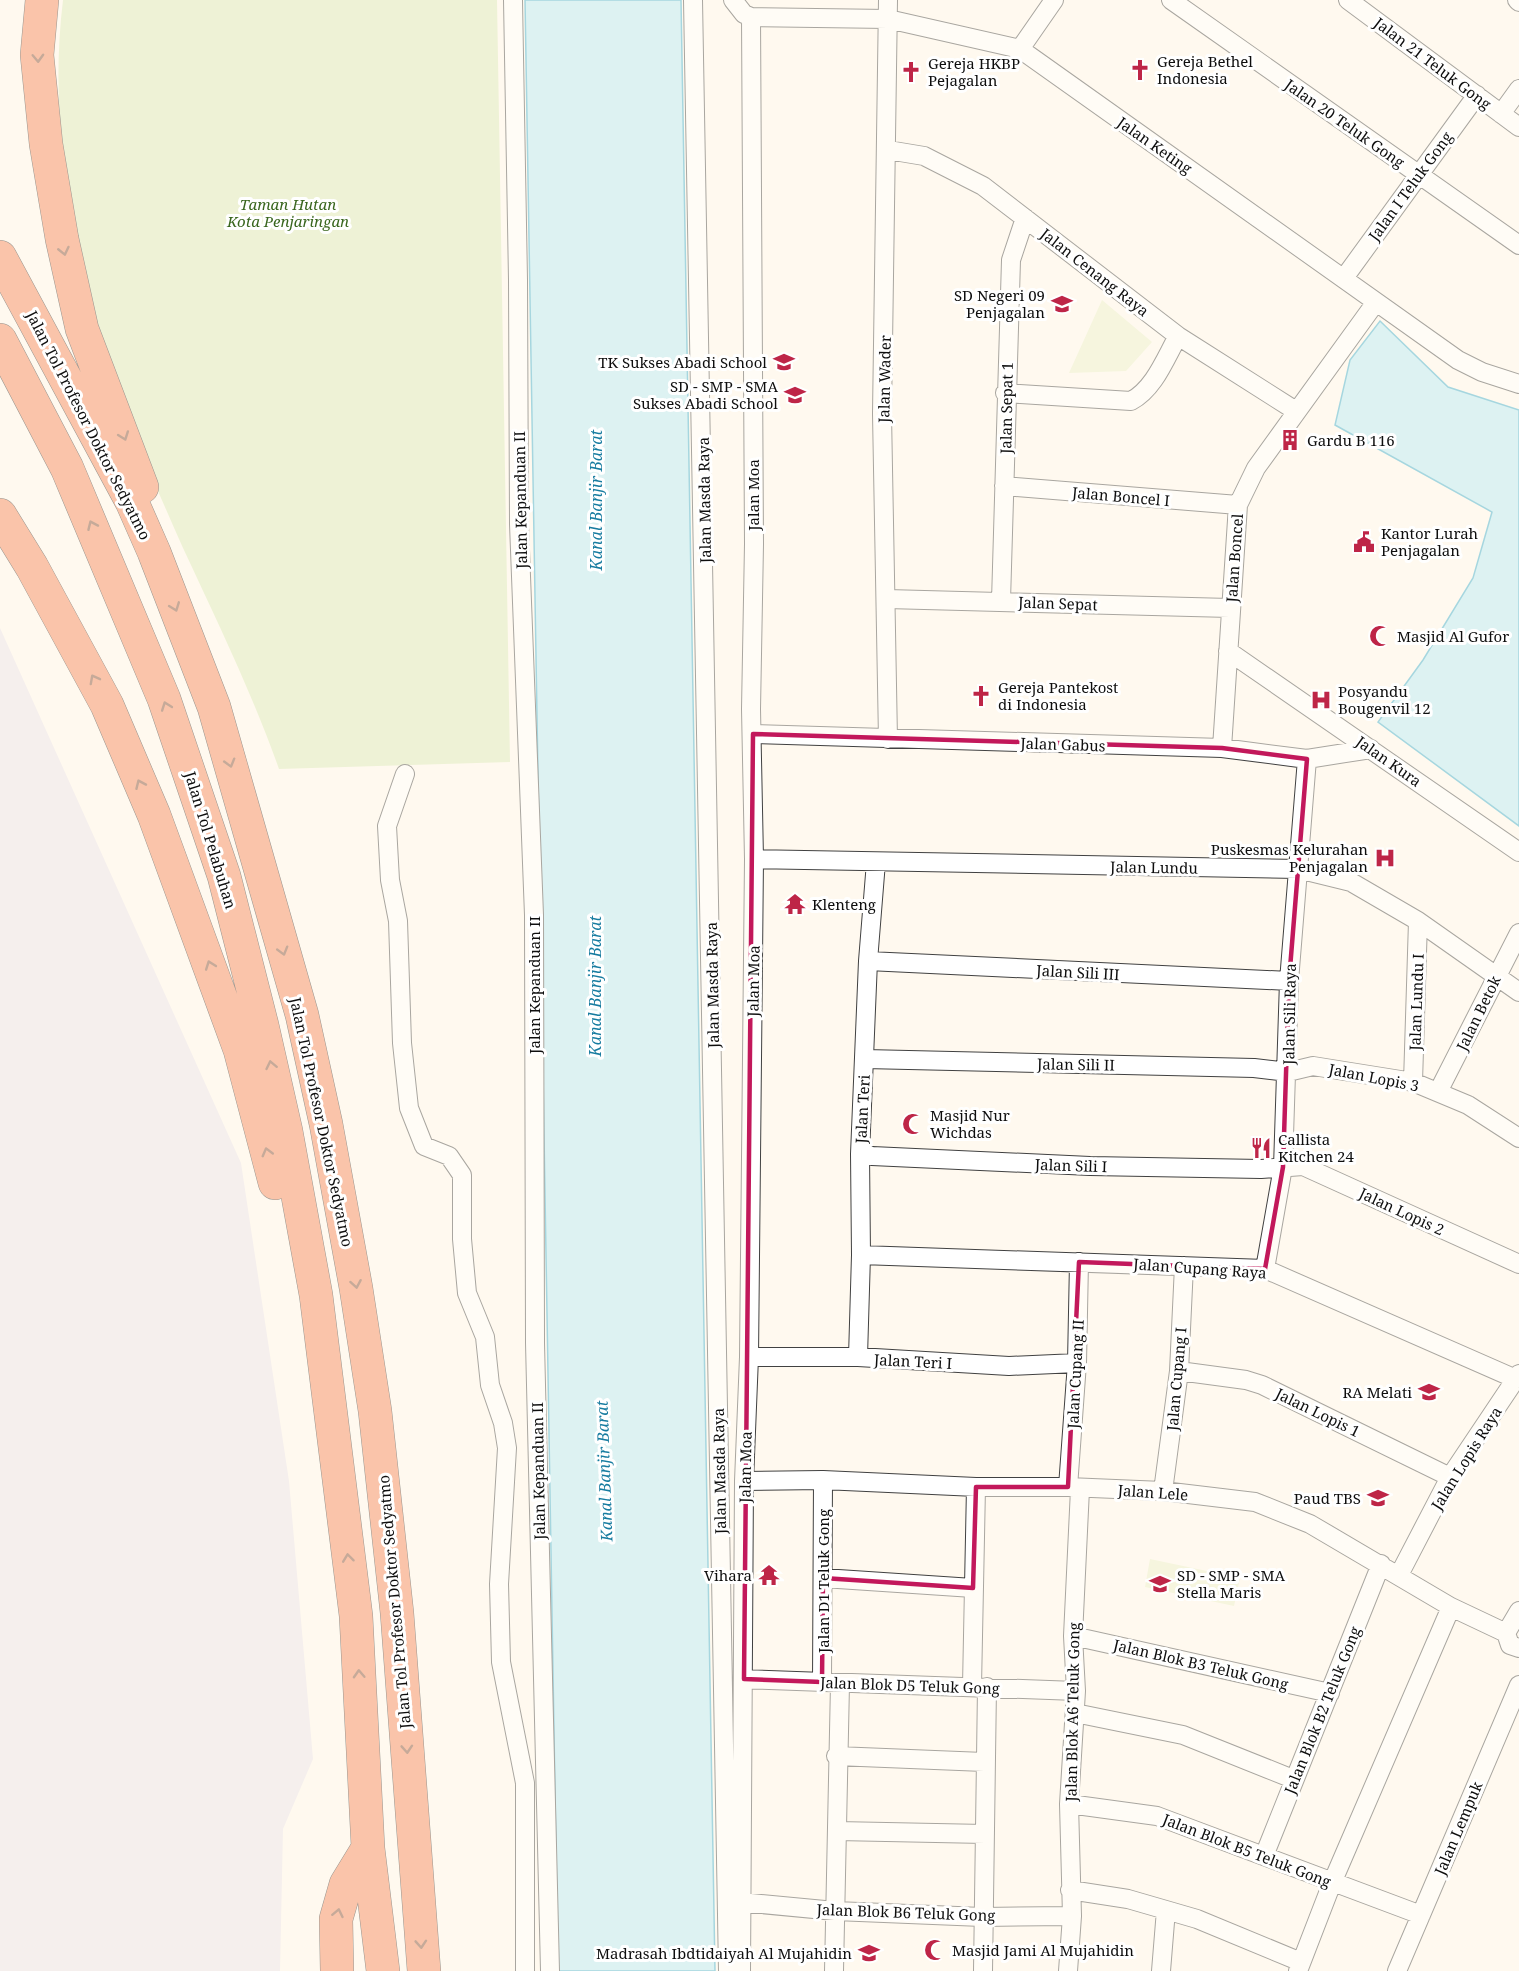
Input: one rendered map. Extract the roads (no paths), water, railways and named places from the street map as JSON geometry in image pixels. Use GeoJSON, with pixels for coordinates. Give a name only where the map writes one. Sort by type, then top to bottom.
{"type":"FeatureCollection","features":[{"type":"Feature","properties":{"kind":"highway"},"geometry":{"type":"LineString","coordinates":[[42,0],[37,55],[46,144],[62,239],[82,329],[149,508],[154,552]]}},
{"type":"Feature","properties":{"kind":"highway","name":"Jalan Tol Profesor Doktor Sedyatmo"},"geometry":{"type":"LineString","coordinates":[[0,257],[132,502],[154,552],[214,707],[302,1015],[326,1124],[356,1288],[375,1411],[397,1613],[424,1971]]}},
{"type":"Feature","properties":{"kind":"highway","name":"Jalan Tol Pelabuhan"},"geometry":{"type":"LineString","coordinates":[[0,340],[67,468],[129,610],[186,760],[224,876],[286,1131],[316,1295],[324,1370]]}},
{"type":"Feature","properties":{"kind":"highway"},"geometry":{"type":"LineString","coordinates":[[0,515],[86,664],[107,705],[183,890],[240,1050],[288,1236],[298,1298],[324,1370],[356,1616],[368,1848],[383,1971]]}},
{"type":"Feature","properties":{"kind":"highway"},"geometry":{"type":"LineString","coordinates":[[337,1971],[336,1919],[346,1884],[368,1848]]}},
{"type":"Feature","properties":{"kind":"street","name":"Jalan Kepanduan II"},"geometry":{"type":"LineString","coordinates":[[513,0],[519,524],[534,915],[535,1343],[550,1971]]}},
{"type":"Feature","properties":{"kind":"street","name":"Jalan Masda Raya"},"geometry":{"type":"LineString","coordinates":[[693,0],[728,1971]]}},
{"type":"Feature","properties":{"kind":"street"},"geometry":{"type":"LineString","coordinates":[[733,0],[744,14],[751,17]]}},
{"type":"Feature","properties":{"kind":"street","name":"Jalan Wader"},"geometry":{"type":"LineString","coordinates":[[888,0],[888,150],[882,414],[888,740]]}},
{"type":"Feature","properties":{"kind":"street"},"geometry":{"type":"LineString","coordinates":[[1020,49],[1054,0]]}},
{"type":"Feature","properties":{"kind":"street","name":"Jalan 20 Teluk Gong"},"geometry":{"type":"LineString","coordinates":[[1171,0],[1519,245]]}},
{"type":"Feature","properties":{"kind":"street","name":"Jalan 21 Teluk Gong"},"geometry":{"type":"LineString","coordinates":[[1348,0],[1519,127]]}},
{"type":"Feature","properties":{"kind":"street","name":"Jalan Keting"},"geometry":{"type":"LineString","coordinates":[[751,17],[888,19],[1020,49],[1458,360],[1482,372],[1519,384]]}},
{"type":"Feature","properties":{"kind":"street","name":"Jalan Moa"},"geometry":{"type":"LineString","coordinates":[[741,1971],[744,1481],[749,1357],[754,859],[751,17]]}},
{"type":"Feature","properties":{"kind":"street"},"geometry":{"type":"LineString","coordinates":[[1501,114],[1519,89]]}},
{"type":"Feature","properties":{"kind":"street","name":"Jalan I Teluk Gong"},"geometry":{"type":"LineString","coordinates":[[1344,278],[1477,95]]}},
{"type":"Feature","properties":{"kind":"street","name":"Jalan Cenang Raya"},"geometry":{"type":"LineString","coordinates":[[888,150],[924,156],[964,175],[1025,218],[1178,336],[1296,411]]}},
{"type":"Feature","properties":{"kind":"street","name":"Jalan Sepat 1"},"geometry":{"type":"LineString","coordinates":[[1001,601],[1005,393],[1011,260],[1025,218]]}},
{"type":"Feature","properties":{"kind":"street","name":"Jalan Boncel"},"geometry":{"type":"LineString","coordinates":[[1222,748],[1238,505],[1256,468],[1376,302]]}},
{"type":"Feature","properties":{"kind":"street"},"geometry":{"type":"LineString","coordinates":[[1005,393],[1131,401],[1142,395],[1149,386],[1178,336]]}},
{"type":"Feature","properties":{"kind":"street","name":"Jalan Boncel I"},"geometry":{"type":"LineString","coordinates":[[1004,486],[1238,505]]}},
{"type":"Feature","properties":{"kind":"street","name":"Jalan Sepat"},"geometry":{"type":"LineString","coordinates":[[887,599],[1230,608]]}},
{"type":"Feature","properties":{"kind":"street","name":"Jalan Kura"},"geometry":{"type":"LineString","coordinates":[[1228,651],[1519,852]]}},
{"type":"Feature","properties":{"kind":"street","name":"Jalan Gabus"},"geometry":{"type":"LineString","coordinates":[[753,734],[888,740],[1222,748],[1307,759],[1371,749]]}},
{"type":"Feature","properties":{"kind":"street","name":"Jalan Sili Raya"},"geometry":{"type":"LineString","coordinates":[[1265,1269],[1283,1167],[1288,1072],[1289,981],[1307,759]]}},
{"type":"Feature","properties":{"kind":"street","name":"Jalan Kepanduan II"},"geometry":{"type":"LineString","coordinates":[[405,774],[387,826],[390,880],[398,921],[402,1043],[409,1108],[424,1146],[449,1156],[462,1175],[462,1239],[467,1293],[485,1336],[490,1385],[503,1423],[507,1448],[499,1584],[501,1662],[525,1783],[525,1971]]}},
{"type":"Feature","properties":{"kind":"street","name":"Jalan Lundu"},"geometry":{"type":"LineString","coordinates":[[754,859],[1298,869],[1352,882],[1418,921],[1519,992]]}},
{"type":"Feature","properties":{"kind":"street","name":"Jalan Teri"},"geometry":{"type":"LineString","coordinates":[[858,1357],[861,1255],[860,1154],[868,961],[876,862]]}},
{"type":"Feature","properties":{"kind":"street","name":"Jalan Lundu I"},"geometry":{"type":"LineString","coordinates":[[1413,1082],[1418,921]]}},
{"type":"Feature","properties":{"kind":"street","name":"Jalan Betok"},"geometry":{"type":"LineString","coordinates":[[1438,1092],[1519,933]]}},
{"type":"Feature","properties":{"kind":"street","name":"Jalan Sili III"},"geometry":{"type":"LineString","coordinates":[[868,961],[1289,981]]}},
{"type":"Feature","properties":{"kind":"street","name":"Jalan Sili II"},"geometry":{"type":"LineString","coordinates":[[865,1059],[1254,1068],[1288,1072]]}},
{"type":"Feature","properties":{"kind":"street","name":"Jalan Lopis 3"},"geometry":{"type":"LineString","coordinates":[[1288,1072],[1313,1066],[1413,1082],[1468,1105],[1519,1138]]}},
{"type":"Feature","properties":{"kind":"street","name":"Jalan Sili I"},"geometry":{"type":"LineString","coordinates":[[860,1154],[1090,1166],[1283,1167]]}},
{"type":"Feature","properties":{"kind":"street","name":"Jalan Lopis 2"},"geometry":{"type":"LineString","coordinates":[[1283,1167],[1303,1166],[1519,1264]]}},
{"type":"Feature","properties":{"kind":"street","name":"Jalan Cupang Raya"},"geometry":{"type":"LineString","coordinates":[[861,1255],[1265,1269],[1517,1377]]}},
{"type":"Feature","properties":{"kind":"street","name":"Jalan Cupang II"},"geometry":{"type":"LineString","coordinates":[[1074,1488],[1079,1262]]}},
{"type":"Feature","properties":{"kind":"street","name":"Jalan Cupang I"},"geometry":{"type":"LineString","coordinates":[[1163,1491],[1179,1371],[1184,1266]]}},
{"type":"Feature","properties":{"kind":"street","name":"Jalan Teri I"},"geometry":{"type":"LineString","coordinates":[[749,1357],[858,1357],[1009,1366],[1077,1363]]}},
{"type":"Feature","properties":{"kind":"street","name":"Jalan Lopis 1"},"geometry":{"type":"LineString","coordinates":[[1179,1371],[1246,1380],[1262,1385],[1450,1477]]}},
{"type":"Feature","properties":{"kind":"street","name":"Jalan Lopis Raya"},"geometry":{"type":"LineString","coordinates":[[1399,1575],[1450,1477],[1517,1377]]}},
{"type":"Feature","properties":{"kind":"street","name":"Jalan Lele"},"geometry":{"type":"LineString","coordinates":[[744,1481],[823,1480],[976,1487],[1163,1491],[1255,1502],[1310,1524],[1381,1564],[1450,1607],[1506,1633],[1510,1645],[1519,1648]]}},
{"type":"Feature","properties":{"kind":"street","name":"Jalan D1 Teluk Gong"},"geometry":{"type":"LineString","coordinates":[[823,1480],[823,1578],[836,1756],[834,1971]]}},
{"type":"Feature","properties":{"kind":"street"},"geometry":{"type":"LineString","coordinates":[[976,1487],[973,1588],[984,1762],[985,1834],[982,1917],[984,1971]]}},
{"type":"Feature","properties":{"kind":"street","name":"Jalan Blok A6 Teluk Gong"},"geometry":{"type":"LineString","coordinates":[[1068,1971],[1072,1916],[1069,1804],[1076,1691],[1073,1636],[1074,1488]]}},
{"type":"Feature","properties":{"kind":"street","name":"Jalan Blok B2 Teluk Gong"},"geometry":{"type":"LineString","coordinates":[[1264,1856],[1381,1564]]}},
{"type":"Feature","properties":{"kind":"street"},"geometry":{"type":"LineString","coordinates":[[823,1578],[973,1588]]}},
{"type":"Feature","properties":{"kind":"street"},"geometry":{"type":"LineString","coordinates":[[1071,1890],[1128,1899],[1197,1919],[1300,1966],[1332,1883],[1450,1607]]}},
{"type":"Feature","properties":{"kind":"street"},"geometry":{"type":"LineString","coordinates":[[1506,1633],[1519,1611]]}},
{"type":"Feature","properties":{"kind":"street","name":"Jalan Blok B3 Teluk Gong"},"geometry":{"type":"LineString","coordinates":[[1073,1636],[1330,1694]]}},
{"type":"Feature","properties":{"kind":"street","name":"Jalan Blok D5 Teluk Gong"},"geometry":{"type":"LineString","coordinates":[[744,1679],[1076,1691]]}},
{"type":"Feature","properties":{"kind":"street","name":"Jalan Lempuk"},"geometry":{"type":"LineString","coordinates":[[1397,1971],[1519,1685]]}},
{"type":"Feature","properties":{"kind":"street"},"geometry":{"type":"LineString","coordinates":[[1075,1713],[1183,1736],[1293,1779]]}},
{"type":"Feature","properties":{"kind":"street"},"geometry":{"type":"LineString","coordinates":[[836,1756],[984,1762]]}},
{"type":"Feature","properties":{"kind":"street","name":"Jalan Blok B5 Teluk Gong"},"geometry":{"type":"LineString","coordinates":[[1069,1804],[1157,1816],[1421,1915]]}},
{"type":"Feature","properties":{"kind":"street"},"geometry":{"type":"LineString","coordinates":[[837,1831],[985,1834]]}},
{"type":"Feature","properties":{"kind":"street","name":"Jalan Blok B6 Teluk Gong"},"geometry":{"type":"LineString","coordinates":[[740,1902],[835,1911],[982,1917],[1072,1916]]}},
{"type":"Feature","properties":{"kind":"street"},"geometry":{"type":"LineString","coordinates":[[1161,1971],[1166,1910]]}},
{"type":"Feature","properties":{"kind":"water","name":"Kanal Banjir Barat"},"geometry":{"type":"Polygon","coordinates":[[[525,0],[681,0],[715,1971],[558,1971],[525,0]]]}},
{"type":"Feature","properties":{"kind":"water"},"geometry":{"type":"Polygon","coordinates":[[[1380,321],[1448,387],[1519,410],[1519,826],[1378,722],[1423,660],[1473,578],[1492,512],[1335,425],[1350,360],[1380,321]]]}},
{"type":"Feature","properties":{"kind":"place","name":"Gereja Bethel Indonesia"},"geometry":{"type":"Point","coordinates":[1140,70]}},
{"type":"Feature","properties":{"kind":"place","name":"Gereja HKBP Pejagalan"},"geometry":{"type":"Point","coordinates":[911,72]}},
{"type":"Feature","properties":{"kind":"place","name":"SD Negeri 09 Penjagalan"},"geometry":{"type":"Point","coordinates":[1062,304]}},
{"type":"Feature","properties":{"kind":"place","name":"TK Sukses Abadi School"},"geometry":{"type":"Point","coordinates":[784,362]}},
{"type":"Feature","properties":{"kind":"place","name":"SD - SMP - SMA Sukses Abadi School"},"geometry":{"type":"Point","coordinates":[795,395]}},
{"type":"Feature","properties":{"kind":"place","name":"Gardu B 116"},"geometry":{"type":"Point","coordinates":[1290,440]}},
{"type":"Feature","properties":{"kind":"place","name":"Kantor Lurah Penjagalan"},"geometry":{"type":"Point","coordinates":[1364,542]}},
{"type":"Feature","properties":{"kind":"place","name":"Masjid Al Gufor"},"geometry":{"type":"Point","coordinates":[1380,636]}},
{"type":"Feature","properties":{"kind":"place","name":"Gereja Pantekost di Indonesia"},"geometry":{"type":"Point","coordinates":[981,696]}},
{"type":"Feature","properties":{"kind":"place","name":"Posyandu Bougenvil 12"},"geometry":{"type":"Point","coordinates":[1321,700]}},
{"type":"Feature","properties":{"kind":"place","name":"Puskesmas Kelurahan Penjagalan"},"geometry":{"type":"Point","coordinates":[1385,858]}},
{"type":"Feature","properties":{"kind":"place","name":"Klenteng"},"geometry":{"type":"Point","coordinates":[795,904]}},
{"type":"Feature","properties":{"kind":"place","name":"Masjid Nur Wichdas"},"geometry":{"type":"Point","coordinates":[913,1124]}},
{"type":"Feature","properties":{"kind":"place","name":"Callista Kitchen 24"},"geometry":{"type":"Point","coordinates":[1261,1148]}},
{"type":"Feature","properties":{"kind":"place","name":"RA Melati"},"geometry":{"type":"Point","coordinates":[1429,1392]}},
{"type":"Feature","properties":{"kind":"place","name":"Paud TBS"},"geometry":{"type":"Point","coordinates":[1378,1498]}},
{"type":"Feature","properties":{"kind":"place","name":"Vihara"},"geometry":{"type":"Point","coordinates":[769,1575]}},
{"type":"Feature","properties":{"kind":"place","name":"SD - SMP - SMA Stella Maris"},"geometry":{"type":"Point","coordinates":[1160,1584]}},
{"type":"Feature","properties":{"kind":"place","name":"Masjid Jami Al Mujahidin"},"geometry":{"type":"Point","coordinates":[935,1950]}},
{"type":"Feature","properties":{"kind":"place","name":"Madrasah Ibdtidaiyah Al Mujahidin"},"geometry":{"type":"Point","coordinates":[869,1953]}},
{"type":"Feature","properties":{"kind":"park label","name":"Taman Hutan Kota Penjaringan"},"geometry":{"type":"Point","coordinates":[288,212]}}]}
